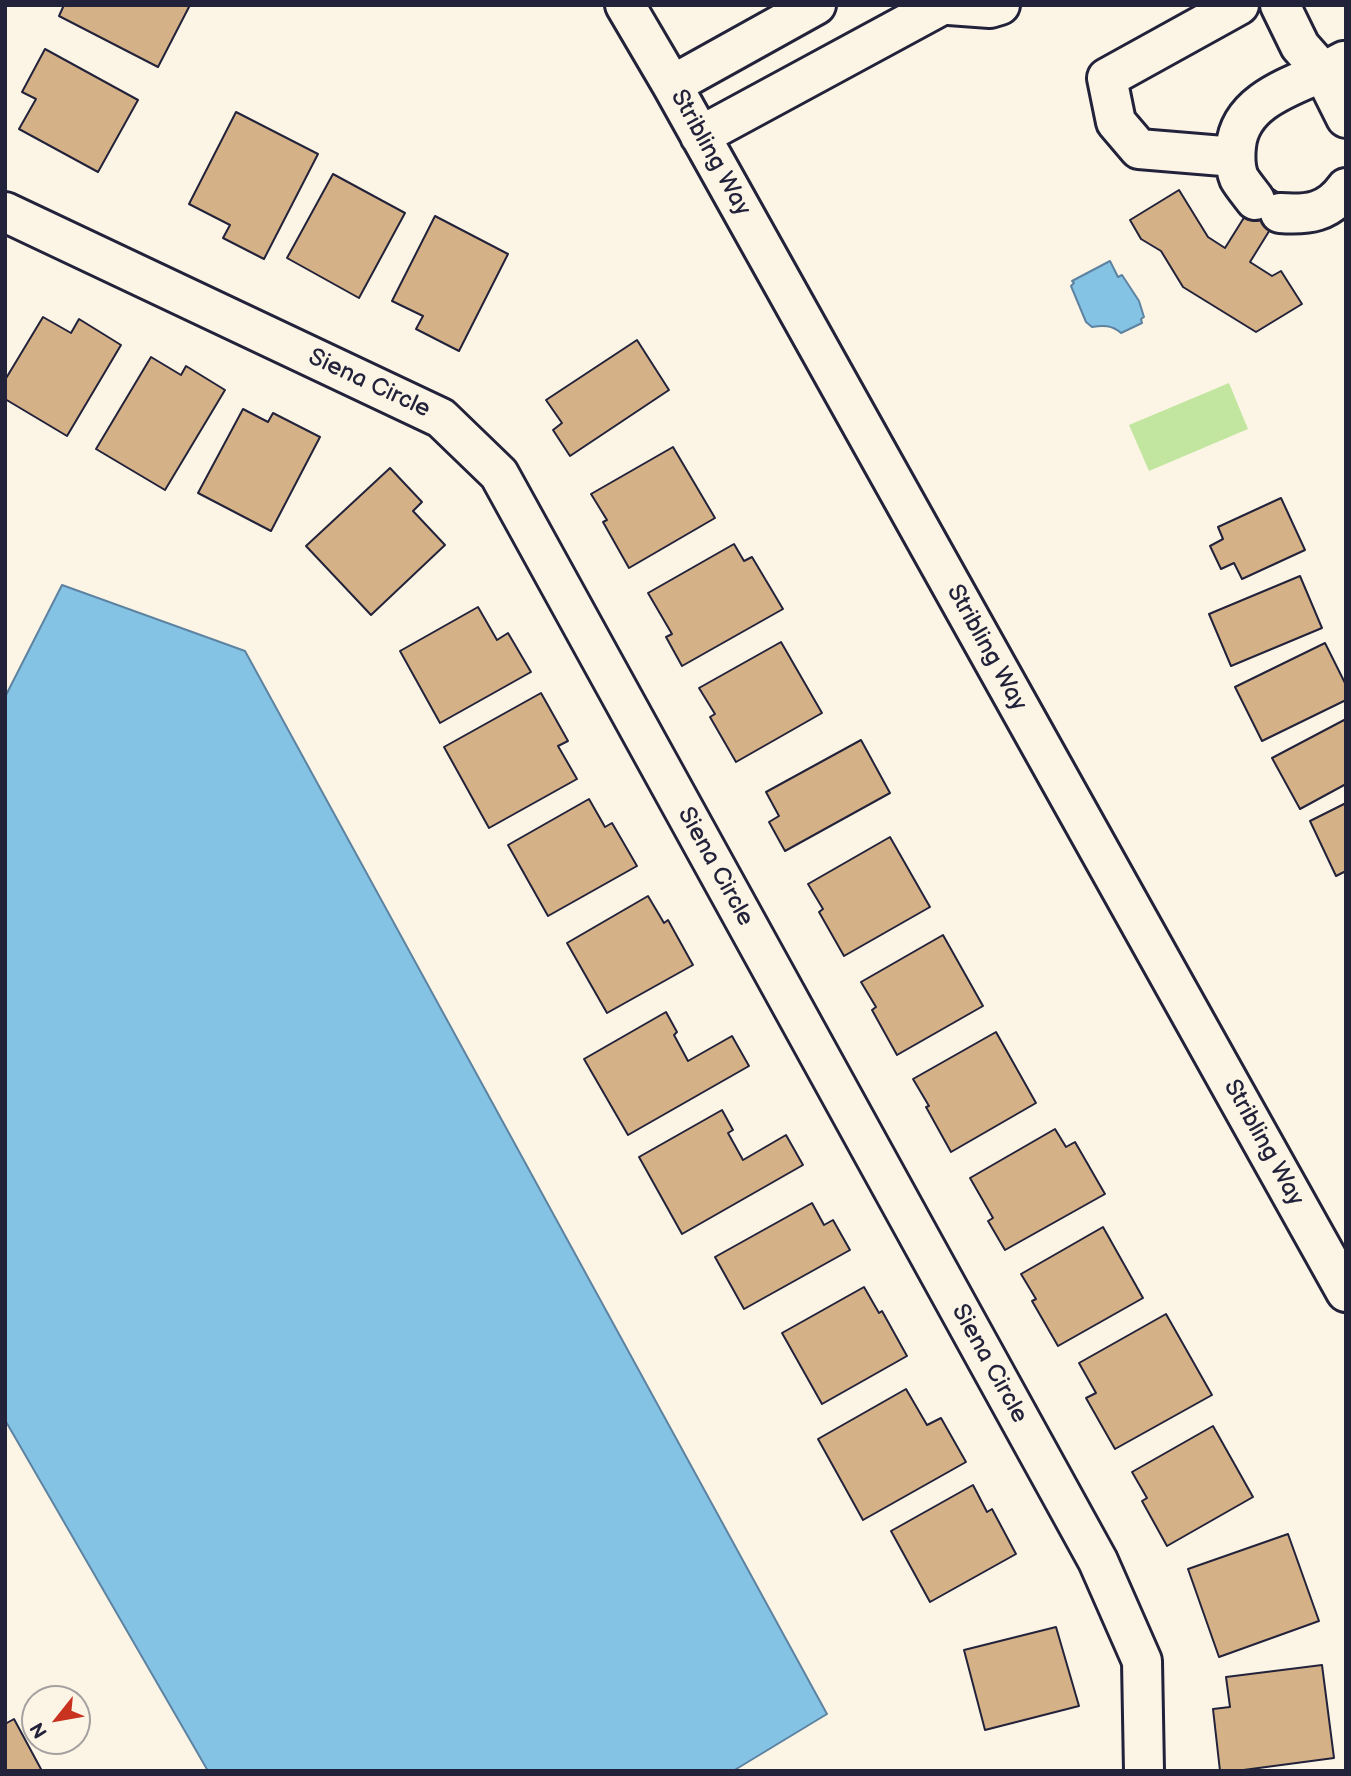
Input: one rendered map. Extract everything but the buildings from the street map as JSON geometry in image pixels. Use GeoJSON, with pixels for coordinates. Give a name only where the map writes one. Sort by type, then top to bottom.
{"type":"FeatureCollection","features":[{"type":"Feature","properties":{"kind":"street","name":"Stribling Way"},"geometry":{"type":"LineString","coordinates":[[625,5],[1346,1292]]}},
{"type":"Feature","properties":{"kind":"street"},"geometry":{"type":"LineString","coordinates":[[672,85],[816,5]]}},
{"type":"Feature","properties":{"kind":"street"},"geometry":{"type":"LineString","coordinates":[[700,136],[942,5]]}},
{"type":"Feature","properties":{"kind":"street"},"geometry":{"type":"LineString","coordinates":[[949,5],[990,8],[1000,5]]}},
{"type":"Feature","properties":{"kind":"street"},"geometry":{"type":"LineString","coordinates":[[1235,157],[1139,149],[1116,122],[1107,78],[1240,5]]}},
{"type":"Feature","properties":{"kind":"street"},"geometry":{"type":"LineString","coordinates":[[1280,5],[1300,46],[1334,66],[1346,118]]}},
{"type":"Feature","properties":{"kind":"street"},"geometry":{"type":"LineString","coordinates":[[1334,66],[1260,104],[1245,118],[1237,137],[1235,157],[1239,177],[1268,207],[1304,215],[1323,209],[1339,198],[1346,188]]}},
{"type":"Feature","properties":{"kind":"street","name":"Siena Circle"},"geometry":{"type":"LineString","coordinates":[[5,212],[441,418],[499,474],[1098,1561],[1142,1661],[1144,1771]]}},
{"type":"Feature","properties":{"kind":"green space"},"geometry":{"type":"Polygon","coordinates":[[[1229,383],[1248,429],[1149,471],[1129,425],[1229,383]]]}},
{"type":"Feature","properties":{"kind":"water"},"geometry":{"type":"Polygon","coordinates":[[[1110,261],[1118,277],[1122,275],[1139,301],[1144,317],[1141,319],[1142,323],[1121,333],[1107,326],[1092,327],[1086,322],[1071,286],[1074,283],[1072,281],[1110,261]]]}},
{"type":"Feature","properties":{"kind":"water"},"geometry":{"type":"Polygon","coordinates":[[[62,585],[245,651],[827,1714],[733,1771],[208,1771],[5,1420],[5,697],[62,585]]]}}]}
